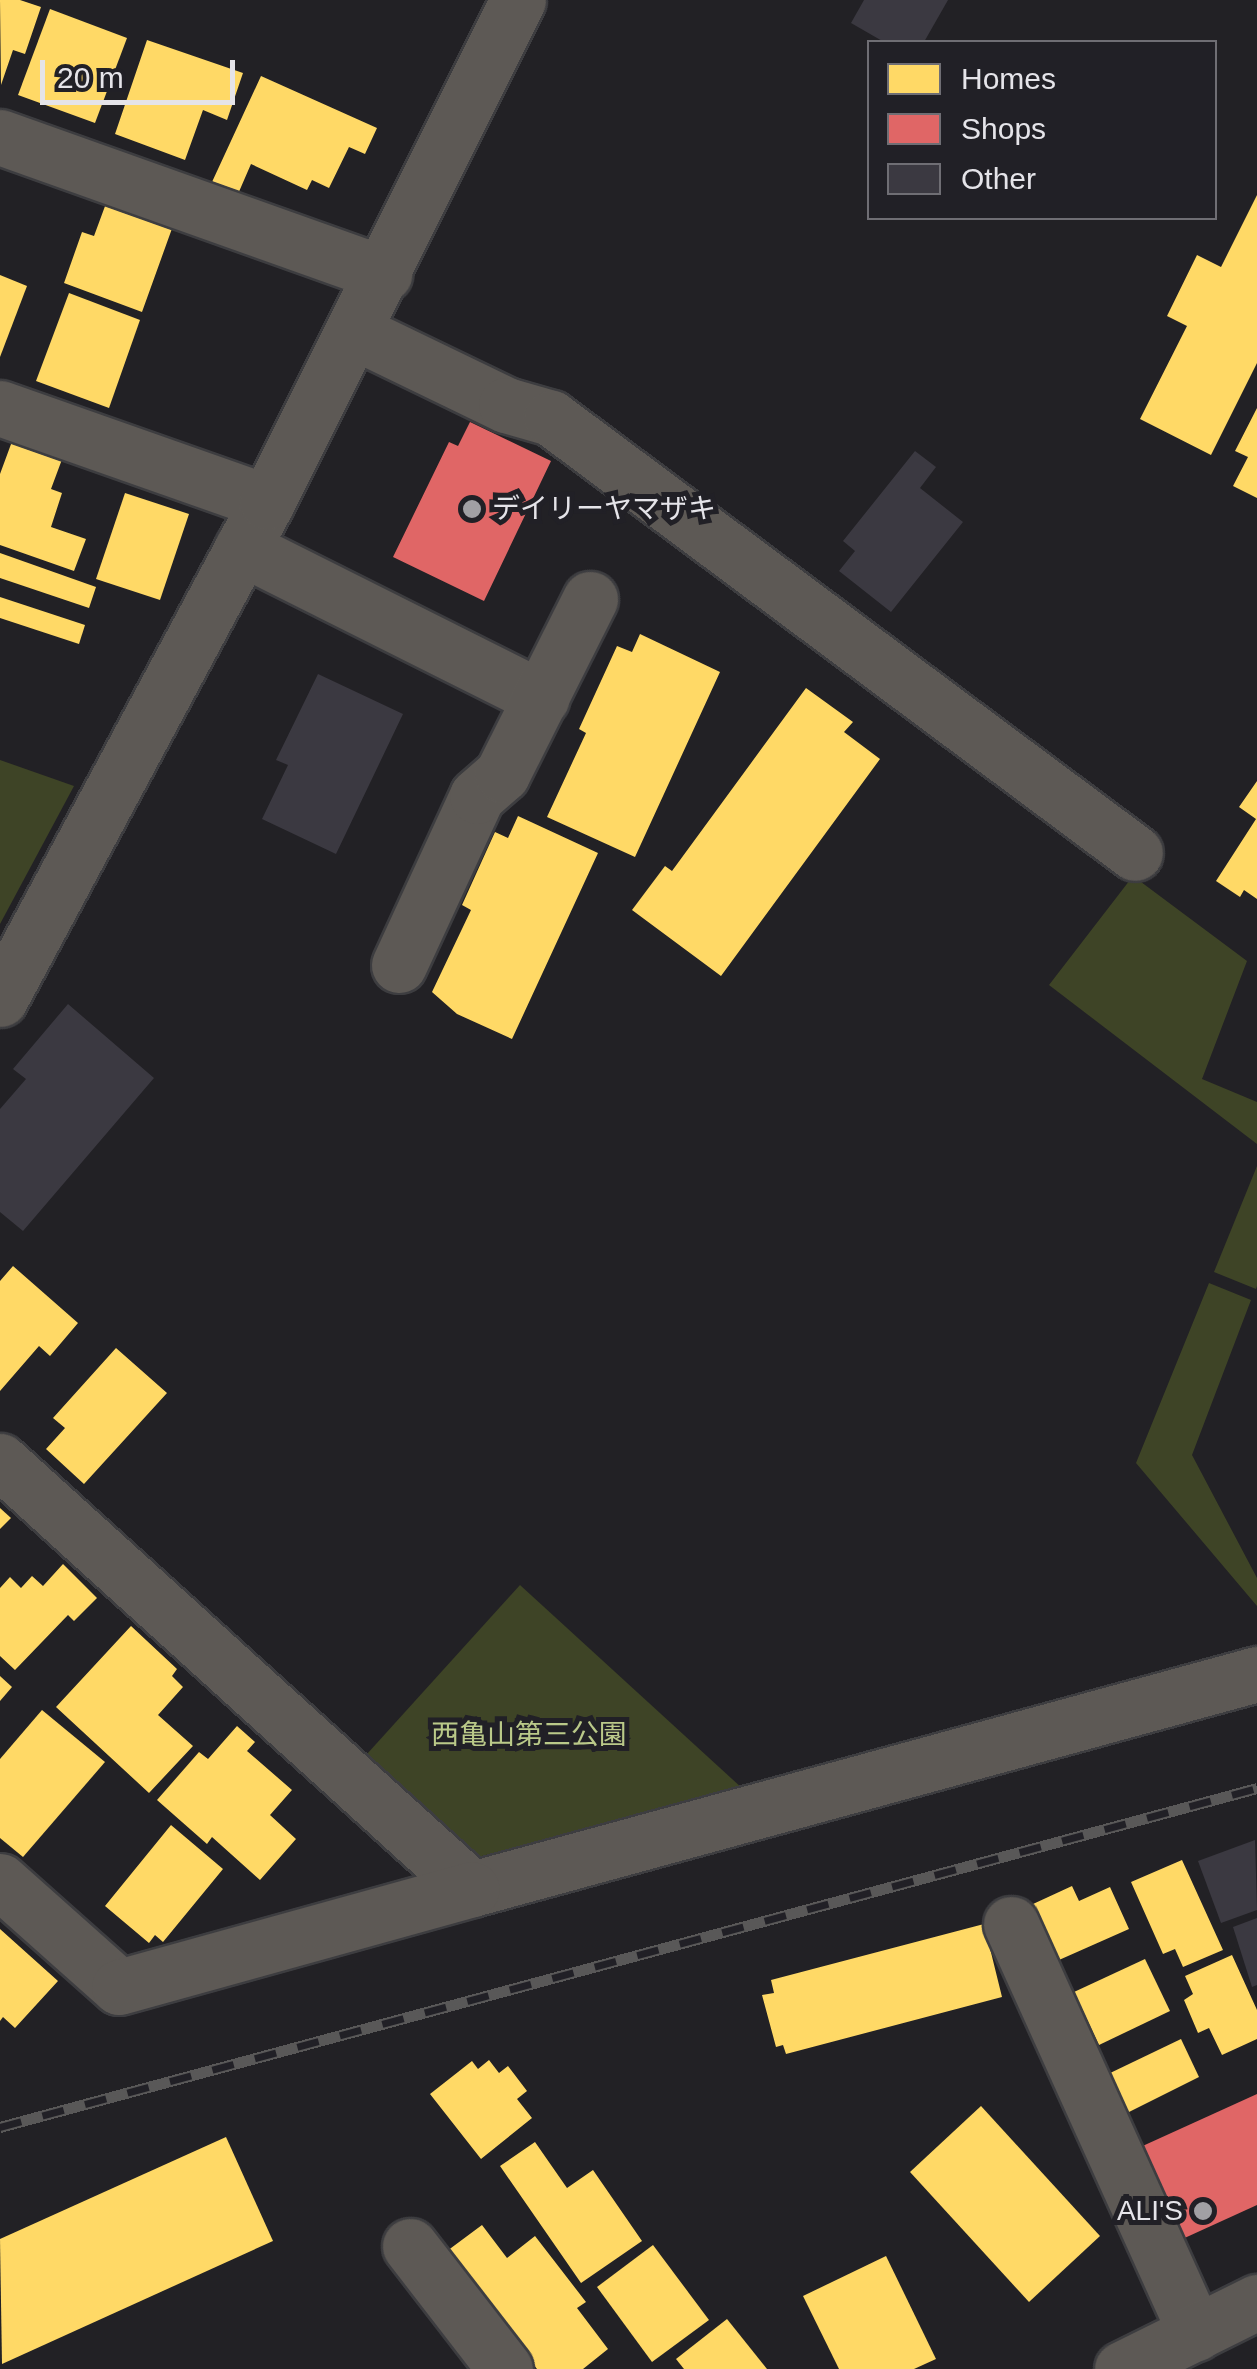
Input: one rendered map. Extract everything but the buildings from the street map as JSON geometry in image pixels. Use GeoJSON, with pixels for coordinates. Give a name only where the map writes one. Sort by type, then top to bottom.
{"type":"FeatureCollection","features":[{"type":"Feature","properties":{"kind":"street"},"geometry":{"type":"LineString","coordinates":[[0,999],[355,332],[518,0]]}},
{"type":"Feature","properties":{"kind":"street"},"geometry":{"type":"LineString","coordinates":[[0,136],[384,274]]}},
{"type":"Feature","properties":{"kind":"street"},"geometry":{"type":"LineString","coordinates":[[355,332],[506,405],[551,418],[1135,853]]}},
{"type":"Feature","properties":{"kind":"street"},"geometry":{"type":"LineString","coordinates":[[0,408],[254,525],[541,698]]}},
{"type":"Feature","properties":{"kind":"street"},"geometry":{"type":"LineString","coordinates":[[398,965],[478,796],[502,774],[590,599]]}},
{"type":"Feature","properties":{"kind":"street"},"geometry":{"type":"LineString","coordinates":[[0,1461],[472,1889]]}},
{"type":"Feature","properties":{"kind":"street"},"geometry":{"type":"LineString","coordinates":[[0,1880],[120,1987],[1257,1674]]}},
{"type":"Feature","properties":{"kind":"street"},"geometry":{"type":"LineString","coordinates":[[1011,1924],[1196,2333]]}},
{"type":"Feature","properties":{"kind":"street"},"geometry":{"type":"LineString","coordinates":[[410,2246],[505,2369]]}},
{"type":"Feature","properties":{"kind":"street"},"geometry":{"type":"LineString","coordinates":[[1122,2369],[1257,2302]]}},
{"type":"Feature","properties":{"kind":"green space"},"geometry":{"type":"Polygon","coordinates":[[[0,760],[74,786],[0,924],[0,760]]]}},
{"type":"Feature","properties":{"kind":"green space"},"geometry":{"type":"Polygon","coordinates":[[[1133,876],[1247,961],[1202,1079],[1257,1102],[1257,1144],[1049,985],[1133,876]]]}},
{"type":"Feature","properties":{"kind":"green space"},"geometry":{"type":"Polygon","coordinates":[[[1257,1166],[1257,1286],[1256,1289],[1214,1272],[1257,1166]]]}},
{"type":"Feature","properties":{"kind":"green space"},"geometry":{"type":"Polygon","coordinates":[[[1209,1283],[1251,1300],[1192,1455],[1257,1578],[1257,1606],[1136,1463],[1209,1283]]]}},
{"type":"Feature","properties":{"kind":"green space","name":"西亀山第三公園"},"geometry":{"type":"Polygon","coordinates":[[[520,1585],[743,1789],[478,1857],[367,1754],[520,1585]]]}},
{"type":"Feature","properties":{"kind":"railway"},"geometry":{"type":"LineString","coordinates":[[0,2127],[1257,1788]]}},
{"type":"Feature","properties":{"kind":"place","name":"デイリーヤマザキ"},"geometry":{"type":"Point","coordinates":[472,509]}},
{"type":"Feature","properties":{"kind":"place","name":"ALI'S"},"geometry":{"type":"Point","coordinates":[1203,2211]}}]}
